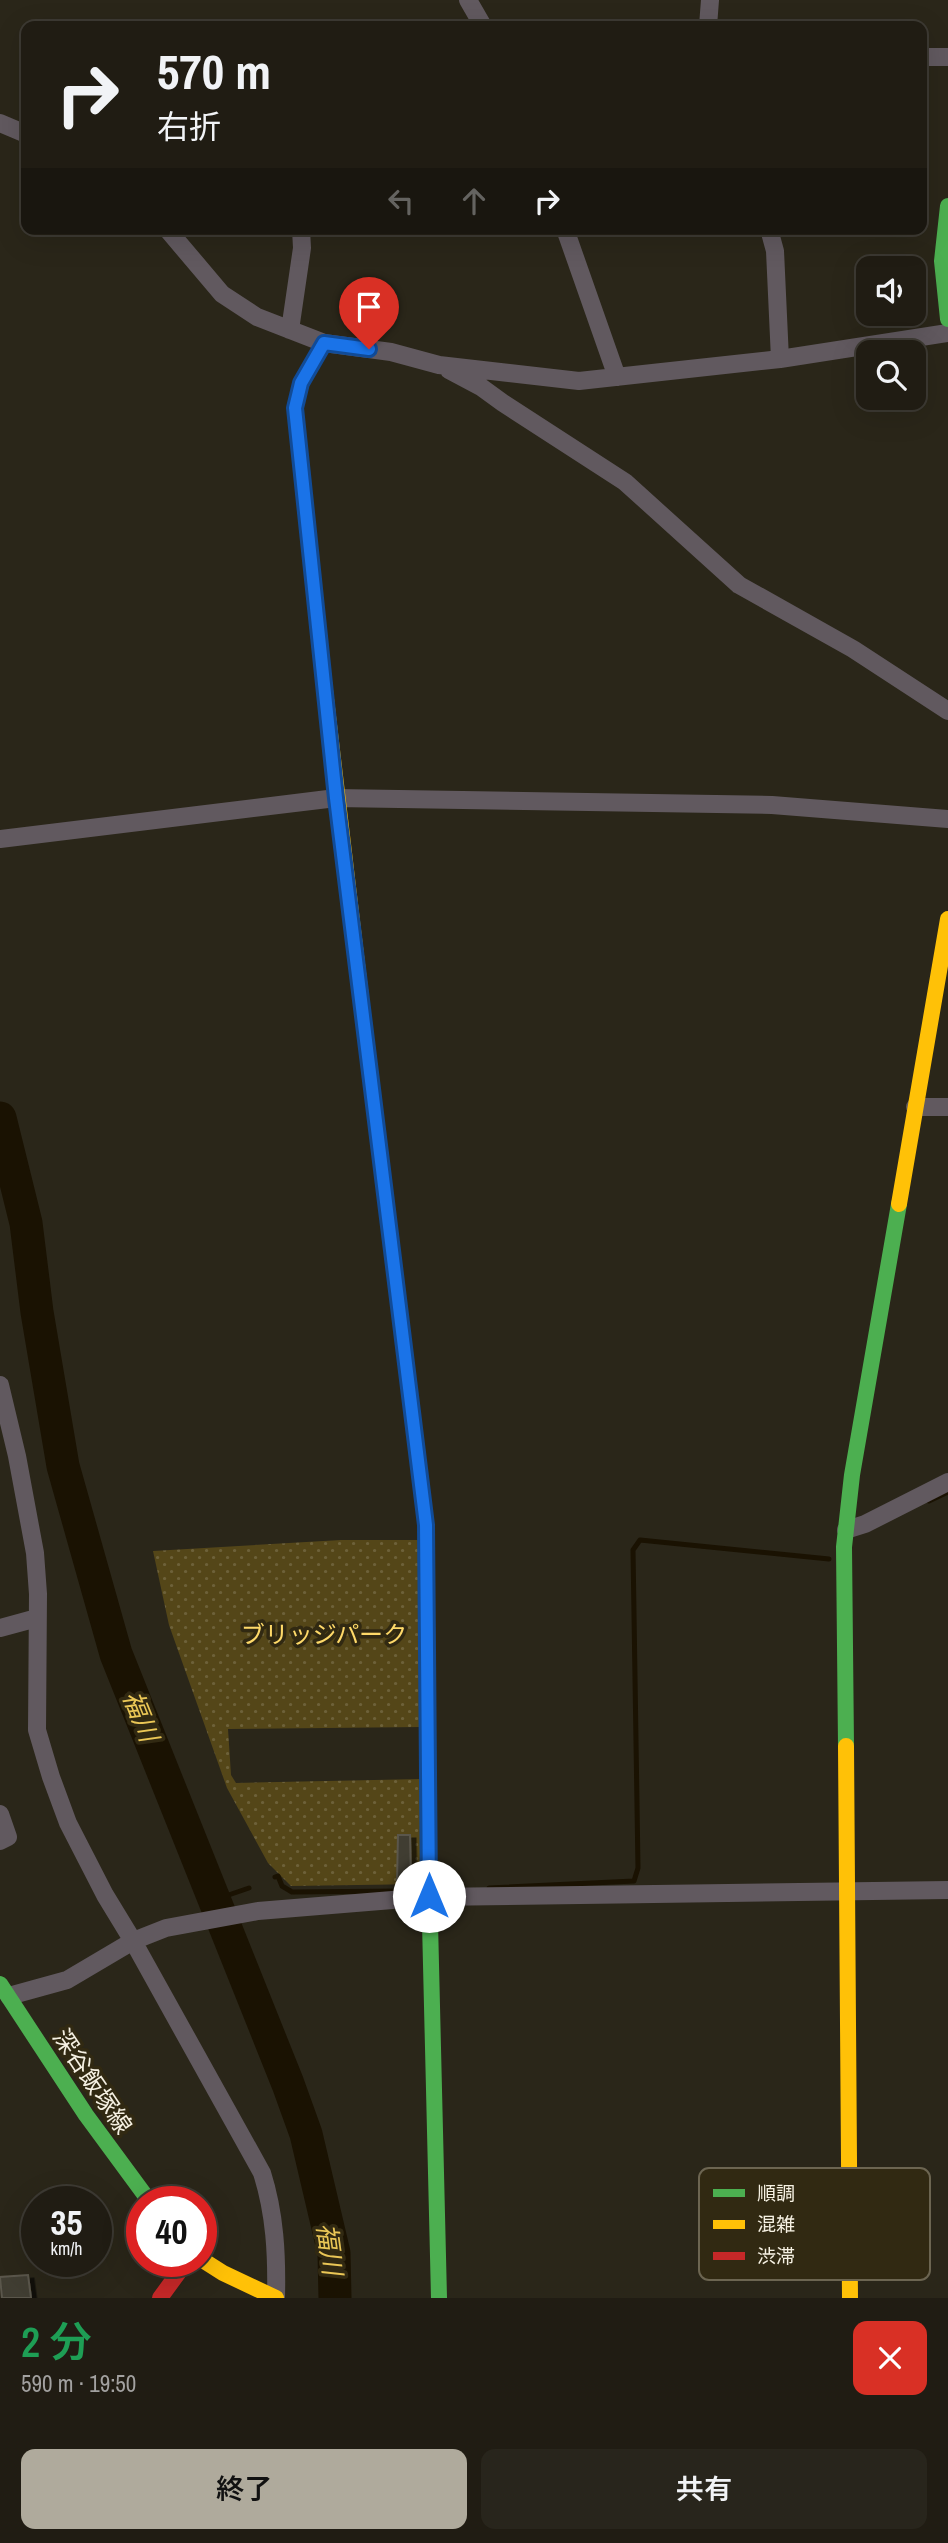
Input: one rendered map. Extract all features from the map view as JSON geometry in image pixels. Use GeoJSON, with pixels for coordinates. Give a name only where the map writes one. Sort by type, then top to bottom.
{"type":"FeatureCollection","features":[{"type":"Feature","properties":{"kind":"street"},"geometry":{"type":"LineString","coordinates":[[468,0],[480,21]]}},
{"type":"Feature","properties":{"kind":"street"},"geometry":{"type":"LineString","coordinates":[[708,21],[710,0]]}},
{"type":"Feature","properties":{"kind":"street"},"geometry":{"type":"LineString","coordinates":[[927,57],[948,57]]}},
{"type":"Feature","properties":{"kind":"street"},"geometry":{"type":"LineString","coordinates":[[0,123],[21,132]]}},
{"type":"Feature","properties":{"kind":"street"},"geometry":{"type":"LineString","coordinates":[[948,206],[942,261],[948,319]]}},
{"type":"Feature","properties":{"kind":"street"},"geometry":{"type":"LineString","coordinates":[[172,235],[222,294],[257,317],[324,343],[391,352],[439,365],[579,381],[780,359],[948,332]]}},
{"type":"Feature","properties":{"kind":"street"},"geometry":{"type":"LineString","coordinates":[[290,330],[302,248],[301,235]]}},
{"type":"Feature","properties":{"kind":"street"},"geometry":{"type":"LineString","coordinates":[[567,235],[617,377]]}},
{"type":"Feature","properties":{"kind":"street"},"geometry":{"type":"LineString","coordinates":[[771,235],[775,251],[780,359]]}},
{"type":"Feature","properties":{"kind":"street"},"geometry":{"type":"LineString","coordinates":[[324,343],[301,383],[295,408],[336,798],[426,1525],[429,1896],[439,2298]]}},
{"type":"Feature","properties":{"kind":"street"},"geometry":{"type":"LineString","coordinates":[[439,365],[481,387],[625,482],[740,585],[853,649],[948,711]]}},
{"type":"Feature","properties":{"kind":"street"},"geometry":{"type":"LineString","coordinates":[[0,839],[336,798],[772,805],[948,819]]}},
{"type":"Feature","properties":{"kind":"street"},"geometry":{"type":"LineString","coordinates":[[849,2168],[843,1567],[857,1448],[948,919]]}},
{"type":"Feature","properties":{"kind":"street"},"geometry":{"type":"LineString","coordinates":[[915,1107],[948,1107]]}},
{"type":"Feature","properties":{"kind":"street"},"geometry":{"type":"LineString","coordinates":[[0,1385],[29,1517],[34,1553],[37,1730],[51,1777],[68,1823],[105,1895],[262,2174],[272,2209],[277,2266],[276,2298],[217,2269]]}},
{"type":"Feature","properties":{"kind":"street"},"geometry":{"type":"LineString","coordinates":[[846,1530],[865,1524],[948,1482]]}},
{"type":"Feature","properties":{"kind":"street"},"geometry":{"type":"LineString","coordinates":[[0,1628],[37,1618]]}},
{"type":"Feature","properties":{"kind":"street"},"geometry":{"type":"LineString","coordinates":[[0,1814],[8,1837],[0,1841]]}},
{"type":"Feature","properties":{"kind":"street"},"geometry":{"type":"LineString","coordinates":[[4,1991],[67,1980],[133,1941],[166,1928],[258,1911],[429,1896],[948,1890]]}},
{"type":"Feature","properties":{"kind":"street","name":"深谷飯塚線"},"geometry":{"type":"LineString","coordinates":[[4,1991],[86,2115],[138,2186]]}},
{"type":"Feature","properties":{"kind":"street"},"geometry":{"type":"LineString","coordinates":[[160,2298],[175,2277]]}},
{"type":"Feature","properties":{"kind":"street"},"geometry":{"type":"LineString","coordinates":[[850,2280],[850,2298]]}},
{"type":"Feature","properties":{"kind":"green space","name":"ブリッジパーク"},"geometry":{"type":"Polygon","coordinates":[[[341,1540],[418,1540],[421,1727],[228,1729],[231,1775],[236,1783],[422,1779],[424,1884],[291,1886],[268,1863],[227,1788],[169,1625],[153,1551],[341,1540]]]}},
{"type":"Feature","properties":{"kind":"building"},"geometry":{"type":"Polygon","coordinates":[[[398,1835],[410,1835],[411,1880],[397,1881],[398,1835]]]}},
{"type":"Feature","properties":{"kind":"building"},"geometry":{"type":"Polygon","coordinates":[[[0,2277],[28,2277],[31,2298],[2,2298],[0,2277]]]}},
{"type":"Feature","properties":{"kind":"waterway","name":"福川"},"geometry":{"type":"LineString","coordinates":[[0,1118],[26,1223],[37,1312],[63,1466],[116,1654],[306,2134],[334,2253],[335,2298]]}},
{"type":"Feature","properties":{"kind":"waterway"},"geometry":{"type":"LineString","coordinates":[[929,1501],[948,1492]]}},
{"type":"Feature","properties":{"kind":"waterway"},"geometry":{"type":"LineString","coordinates":[[489,1888],[634,1881],[638,1868],[633,1550],[640,1540],[829,1559]]}},
{"type":"Feature","properties":{"kind":"waterway"},"geometry":{"type":"LineString","coordinates":[[275,1877],[278,1876],[282,1886],[292,1892],[402,1891]]}},
{"type":"Feature","properties":{"kind":"waterway"},"geometry":{"type":"LineString","coordinates":[[214,1900],[249,1888]]}},
{"type":"Feature","properties":{"kind":"traffic: fast"},"geometry":{"type":"LineString","coordinates":[[948,206],[942,261],[948,319]]}},
{"type":"Feature","properties":{"kind":"traffic: fast"},"geometry":{"type":"LineString","coordinates":[[361,998],[426,1525],[426,1548]]}},
{"type":"Feature","properties":{"kind":"traffic: fast"},"geometry":{"type":"LineString","coordinates":[[846,1746],[844,1547],[852,1475],[899,1204]]}},
{"type":"Feature","properties":{"kind":"traffic: fast"},"geometry":{"type":"LineString","coordinates":[[429,1881],[439,2298]]}},
{"type":"Feature","properties":{"kind":"traffic: fast"},"geometry":{"type":"LineString","coordinates":[[0,1984],[86,2115],[138,2186]]}},
{"type":"Feature","properties":{"kind":"traffic: slow"},"geometry":{"type":"LineString","coordinates":[[319,639],[361,998]]}},
{"type":"Feature","properties":{"kind":"traffic: slow"},"geometry":{"type":"LineString","coordinates":[[899,1204],[948,919]]}},
{"type":"Feature","properties":{"kind":"traffic: slow"},"geometry":{"type":"LineString","coordinates":[[426,1548],[429,1881]]}},
{"type":"Feature","properties":{"kind":"traffic: slow"},"geometry":{"type":"LineString","coordinates":[[846,1746],[849,2168]]}},
{"type":"Feature","properties":{"kind":"traffic: slow"},"geometry":{"type":"LineString","coordinates":[[217,2269],[276,2298]]}},
{"type":"Feature","properties":{"kind":"traffic: slow"},"geometry":{"type":"LineString","coordinates":[[850,2280],[850,2298]]}},
{"type":"Feature","properties":{"kind":"traffic: jam"},"geometry":{"type":"LineString","coordinates":[[319,639],[295,408],[301,383],[324,343]]}},
{"type":"Feature","properties":{"kind":"traffic: jam"},"geometry":{"type":"LineString","coordinates":[[160,2298],[175,2277]]}},
{"type":"Feature","properties":{"kind":"route"},"geometry":{"type":"LineString","coordinates":[[369,349],[324,343],[301,383],[295,408],[336,798],[426,1525],[429,1896]]}}]}
